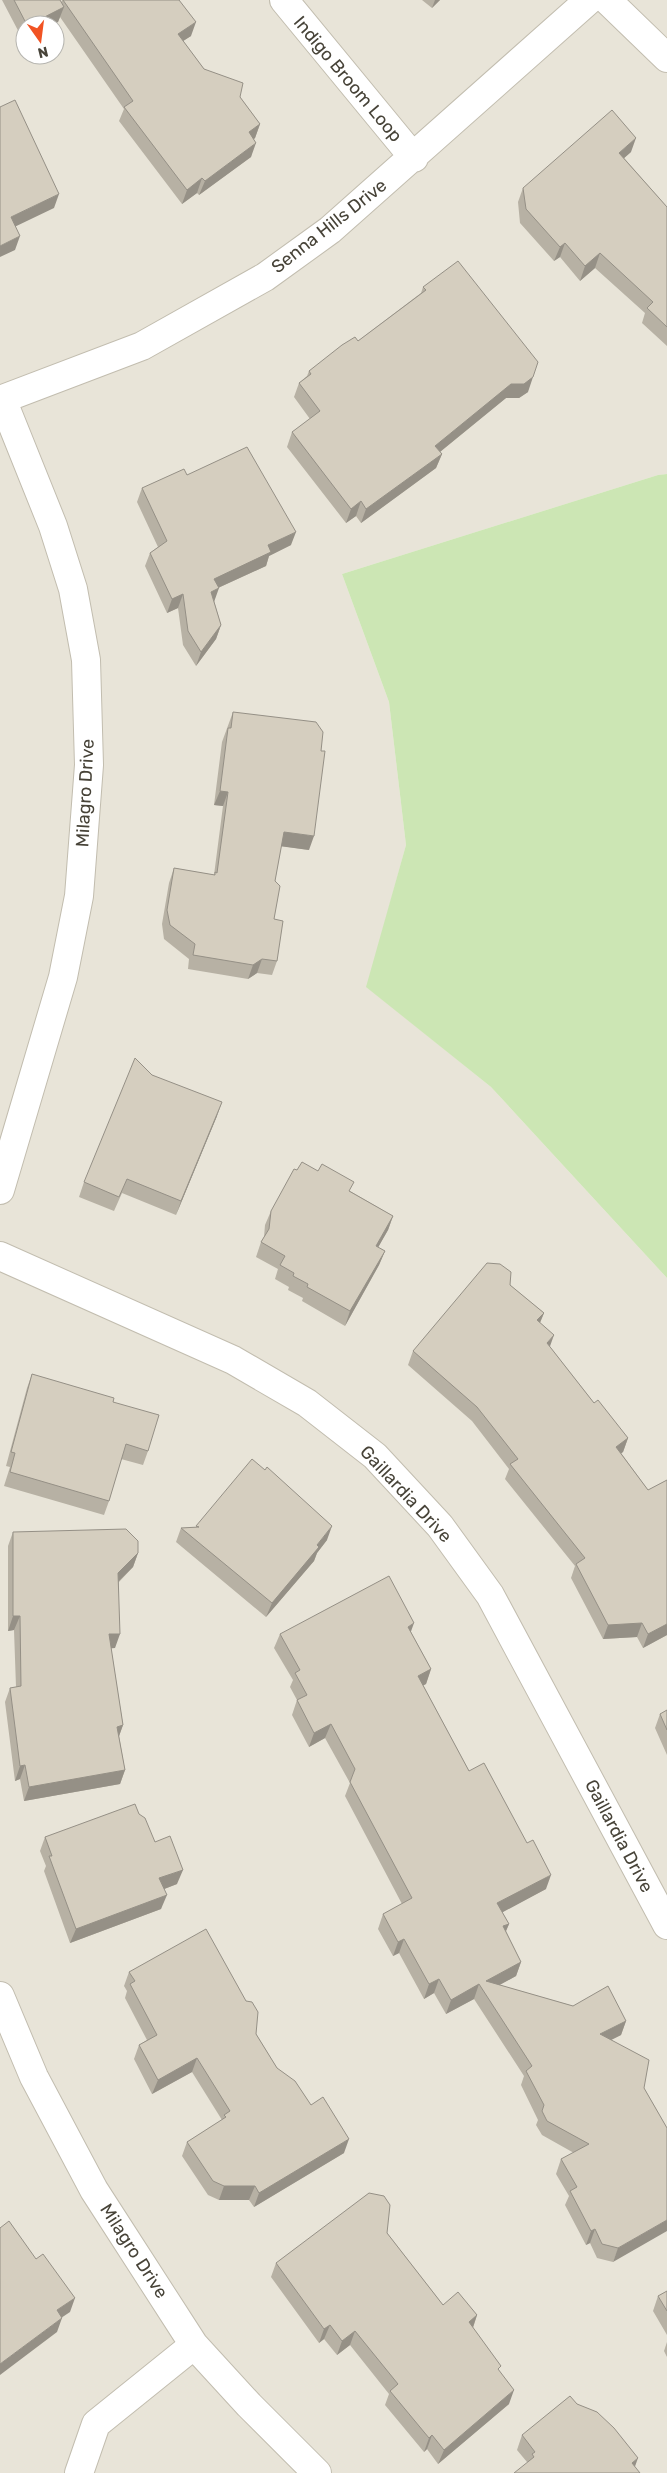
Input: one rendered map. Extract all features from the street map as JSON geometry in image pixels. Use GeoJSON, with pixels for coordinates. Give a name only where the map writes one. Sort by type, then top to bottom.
{"type":"FeatureCollection","features":[{"type":"Feature","properties":{"kind":"street","name":"Indigo Broom Loop"},"geometry":{"type":"LineString","coordinates":[[284,0],[414,158]]}},
{"type":"Feature","properties":{"kind":"street","name":"Senna Hills Drive"},"geometry":{"type":"LineString","coordinates":[[1,399],[142,346],[265,277],[330,230],[414,158],[589,0]]}},
{"type":"Feature","properties":{"kind":"street"},"geometry":{"type":"LineString","coordinates":[[607,0],[667,58]]}},
{"type":"Feature","properties":{"kind":"street","name":"Milagro Drive"},"geometry":{"type":"LineString","coordinates":[[0,1190],[63,977],[79,896],[89,764],[86,660],[73,589],[53,526],[1,399]]}},
{"type":"Feature","properties":{"kind":"street","name":"Gaillardia Drive"},"geometry":{"type":"LineString","coordinates":[[0,1256],[233,1360],[307,1403],[375,1456],[440,1526],[490,1595],[667,1925]]}},
{"type":"Feature","properties":{"kind":"street","name":"Milagro Drive"},"geometry":{"type":"LineString","coordinates":[[0,1996],[34,2077],[94,2190],[194,2344],[249,2405],[317,2473]]}},
{"type":"Feature","properties":{"kind":"street"},"geometry":{"type":"LineString","coordinates":[[79,2473],[96,2424],[194,2344]]}},
{"type":"Feature","properties":{"kind":"shaded area"},"geometry":{"type":"Polygon","coordinates":[[[0,0],[667,0],[667,474],[658,475],[342,574],[389,702],[406,845],[367,987],[491,1087],[667,1278],[667,2473],[0,2473],[0,0]]]}},
{"type":"Feature","properties":{"kind":"green space"},"geometry":{"type":"Polygon","coordinates":[[[667,474],[667,1278],[491,1087],[366,987],[406,845],[389,702],[342,574],[658,475],[667,474]]]}},
{"type":"Feature","properties":{"kind":"building"},"geometry":{"type":"Polygon","coordinates":[[[14,0],[60,0],[64,7],[48,15],[22,15],[14,0]]]}},
{"type":"Feature","properties":{"kind":"building"},"geometry":{"type":"Polygon","coordinates":[[[63,0],[179,0],[196,22],[178,34],[204,69],[243,83],[240,97],[260,124],[249,132],[256,143],[205,181],[202,178],[187,190],[124,107],[133,101],[63,0]]]}},
{"type":"Feature","properties":{"kind":"building"},"geometry":{"type":"Polygon","coordinates":[[[15,100],[59,194],[11,217],[20,236],[0,246],[0,107],[15,100]]]}},
{"type":"Feature","properties":{"kind":"building"},"geometry":{"type":"Polygon","coordinates":[[[612,110],[636,138],[619,153],[667,207],[667,327],[647,308],[653,302],[600,253],[585,266],[565,243],[560,247],[526,209],[523,188],[612,110]]]}},
{"type":"Feature","properties":{"kind":"building"},"geometry":{"type":"Polygon","coordinates":[[[458,261],[538,362],[533,377],[524,384],[511,384],[435,446],[442,454],[366,509],[361,501],[351,509],[292,432],[320,411],[299,383],[311,374],[309,371],[342,345],[355,337],[358,341],[426,290],[423,287],[458,261]]]}},
{"type":"Feature","properties":{"kind":"building"},"geometry":{"type":"Polygon","coordinates":[[[247,447],[296,532],[268,545],[271,552],[214,579],[219,588],[211,592],[221,625],[201,652],[188,631],[183,594],[172,599],[150,553],[167,541],[142,488],[184,469],[187,475],[247,447]]]}},
{"type":"Feature","properties":{"kind":"building"},"geometry":{"type":"Polygon","coordinates":[[[233,712],[316,722],[323,732],[321,751],[325,751],[314,836],[284,832],[275,881],[280,886],[274,919],[283,921],[277,961],[262,959],[253,965],[193,955],[195,944],[170,925],[167,910],[174,868],[215,875],[215,872],[217,873],[228,792],[220,791],[228,728],[231,728],[233,712]]]}},
{"type":"Feature","properties":{"kind":"building"},"geometry":{"type":"Polygon","coordinates":[[[135,1058],[152,1075],[222,1102],[181,1201],[127,1179],[119,1197],[84,1182],[135,1058]]]}},
{"type":"Feature","properties":{"kind":"building"},"geometry":{"type":"Polygon","coordinates":[[[302,1162],[318,1171],[322,1164],[354,1182],[349,1191],[393,1216],[376,1246],[385,1251],[350,1311],[307,1287],[308,1284],[293,1276],[294,1273],[280,1265],[285,1256],[261,1242],[269,1229],[271,1211],[294,1169],[297,1170],[302,1162]]]}},
{"type":"Feature","properties":{"kind":"building"},"geometry":{"type":"Polygon","coordinates":[[[487,1263],[500,1264],[511,1272],[510,1285],[544,1313],[537,1320],[554,1335],[547,1343],[594,1403],[598,1400],[628,1438],[616,1447],[648,1490],[667,1480],[667,1624],[648,1634],[642,1623],[608,1625],[576,1564],[585,1558],[510,1464],[518,1459],[477,1407],[413,1351],[487,1263]]]}},
{"type":"Feature","properties":{"kind":"building"},"geometry":{"type":"Polygon","coordinates":[[[32,1374],[114,1398],[113,1402],[159,1415],[148,1451],[126,1444],[109,1501],[10,1472],[15,1453],[11,1452],[32,1374]]]}},
{"type":"Feature","properties":{"kind":"building"},"geometry":{"type":"Polygon","coordinates":[[[252,1459],[265,1470],[267,1467],[332,1526],[317,1545],[319,1547],[272,1603],[181,1528],[199,1527],[196,1526],[252,1459]]]}},
{"type":"Feature","properties":{"kind":"building"},"geometry":{"type":"Polygon","coordinates":[[[126,1529],[138,1541],[138,1553],[118,1573],[120,1634],[109,1634],[123,1725],[117,1727],[125,1770],[29,1787],[25,1765],[20,1766],[10,1688],[21,1686],[20,1616],[13,1616],[13,1532],[126,1529]]]}},
{"type":"Feature","properties":{"kind":"building"},"geometry":{"type":"Polygon","coordinates":[[[389,1576],[414,1623],[408,1627],[431,1669],[418,1676],[469,1771],[484,1763],[527,1843],[533,1840],[551,1875],[497,1903],[509,1924],[503,1926],[521,1962],[486,1981],[573,2006],[608,1986],[626,2021],[600,2034],[649,2060],[644,2088],[667,2128],[667,2220],[618,2248],[602,2244],[595,2229],[591,2231],[570,2191],[577,2187],[561,2159],[589,2144],[547,2121],[542,2111],[544,2105],[526,2071],[532,2066],[479,1984],[451,2000],[439,1979],[429,1984],[404,1939],[398,1942],[383,1914],[412,1898],[350,1782],[355,1769],[331,1724],[314,1733],[297,1700],[307,1695],[295,1673],[300,1670],[280,1634],[389,1576]]]}},
{"type":"Feature","properties":{"kind":"building"},"geometry":{"type":"Polygon","coordinates":[[[667,1710],[667,1730],[660,1714],[667,1710]]]}},
{"type":"Feature","properties":{"kind":"building"},"geometry":{"type":"Polygon","coordinates":[[[135,1804],[139,1814],[145,1818],[155,1842],[170,1836],[183,1870],[159,1878],[167,1895],[76,1929],[49,1856],[52,1856],[45,1837],[135,1804]]]}},
{"type":"Feature","properties":{"kind":"building"},"geometry":{"type":"Polygon","coordinates":[[[206,1929],[246,2001],[252,2002],[258,2012],[256,2034],[277,2068],[295,2081],[311,2105],[323,2097],[349,2139],[259,2193],[255,2186],[224,2186],[213,2181],[187,2142],[226,2117],[224,2115],[230,2111],[197,2058],[158,2080],[139,2045],[157,2035],[130,1984],[135,1981],[129,1972],[206,1929]]]}},
{"type":"Feature","properties":{"kind":"building"},"geometry":{"type":"Polygon","coordinates":[[[369,2193],[384,2196],[390,2205],[387,2233],[443,2305],[458,2292],[477,2315],[469,2322],[501,2366],[498,2369],[514,2390],[444,2450],[432,2435],[429,2438],[390,2391],[398,2384],[355,2331],[342,2341],[330,2325],[324,2329],[276,2263],[369,2193]]]}},
{"type":"Feature","properties":{"kind":"building"},"geometry":{"type":"Polygon","coordinates":[[[9,2221],[36,2259],[43,2254],[75,2298],[57,2310],[62,2318],[0,2364],[0,2228],[9,2221]]]}},
{"type":"Feature","properties":{"kind":"building"},"geometry":{"type":"Polygon","coordinates":[[[667,2291],[667,2311],[658,2296],[667,2291]]]}},
{"type":"Feature","properties":{"kind":"building"},"geometry":{"type":"Polygon","coordinates":[[[570,2396],[577,2404],[597,2412],[614,2428],[638,2458],[632,2463],[640,2473],[514,2473],[534,2457],[532,2454],[535,2452],[522,2435],[570,2396]]]}}]}
